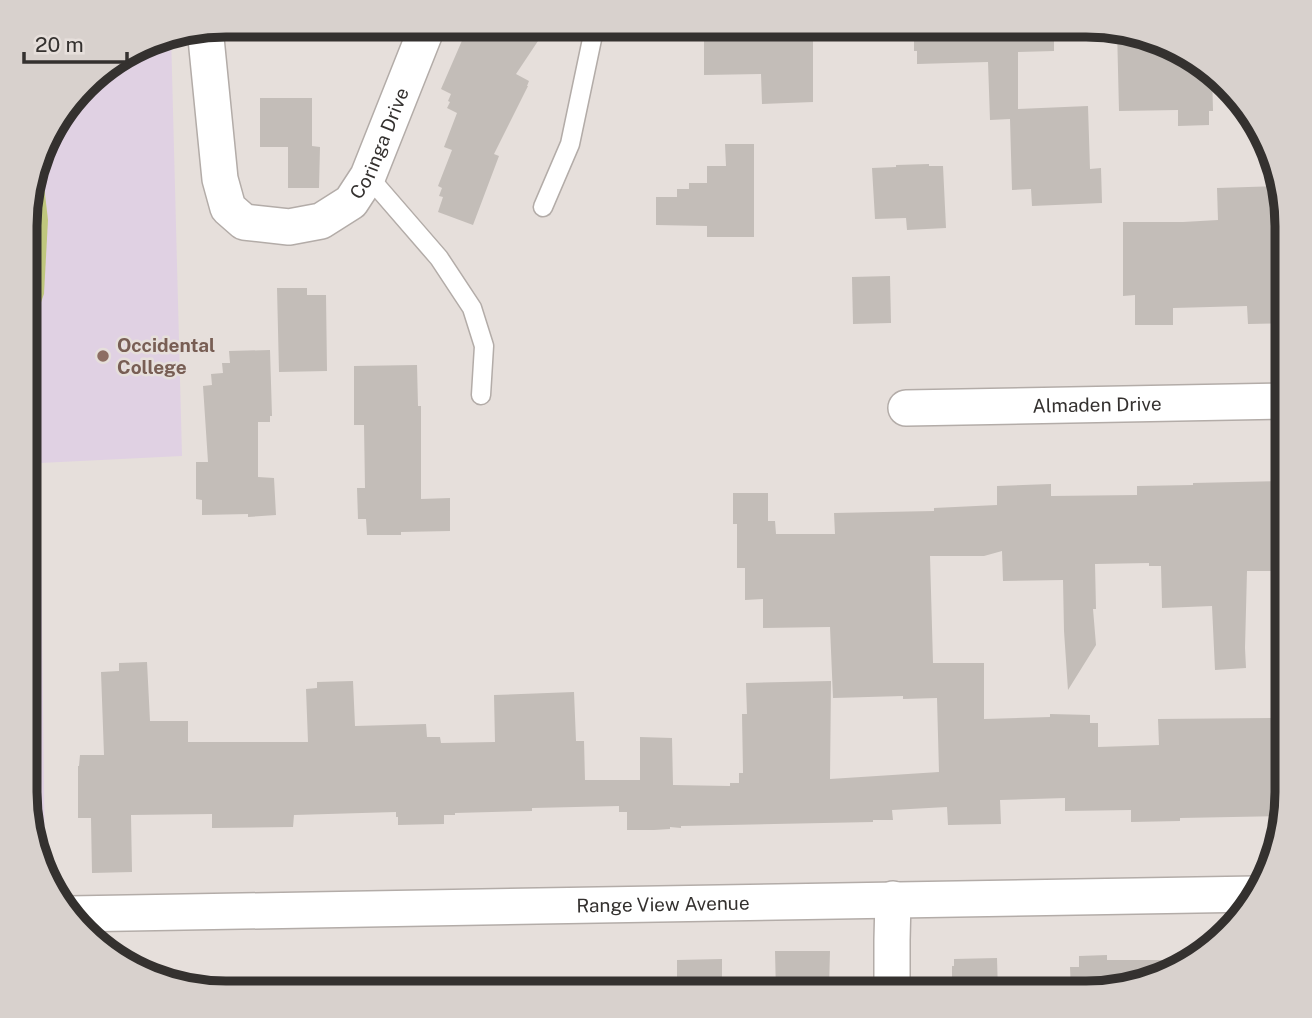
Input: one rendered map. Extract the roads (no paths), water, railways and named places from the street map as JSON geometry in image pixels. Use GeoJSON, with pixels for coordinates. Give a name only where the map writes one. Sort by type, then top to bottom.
{"type":"FeatureCollection","features":[{"type":"Feature","properties":{"kind":"street","name":"Coringa Drive"},"geometry":{"type":"LineString","coordinates":[[206,38],[220,179],[228,208],[244,222],[289,227],[321,221],[351,202],[369,176],[423,37]]}},
{"type":"Feature","properties":{"kind":"street","name":"Almaden Drive"},"geometry":{"type":"LineString","coordinates":[[906,408],[1275,401]]}},
{"type":"Feature","properties":{"kind":"street","name":"Range View Avenue"},"geometry":{"type":"LineString","coordinates":[[81,914],[1245,894]]}},
{"type":"Feature","properties":{"kind":"street"},"geometry":{"type":"LineString","coordinates":[[892,981],[893,899]]}},
{"type":"Feature","properties":{"kind":"lane"},"geometry":{"type":"LineString","coordinates":[[543,207],[570,144],[592,37]]}},
{"type":"Feature","properties":{"kind":"lane"},"geometry":{"type":"LineString","coordinates":[[369,176],[439,258],[472,308],[484,346],[481,395]]}},
{"type":"Feature","properties":{"kind":"place","name":"Occidental College"},"geometry":{"type":"Point","coordinates":[103,356]}}]}
